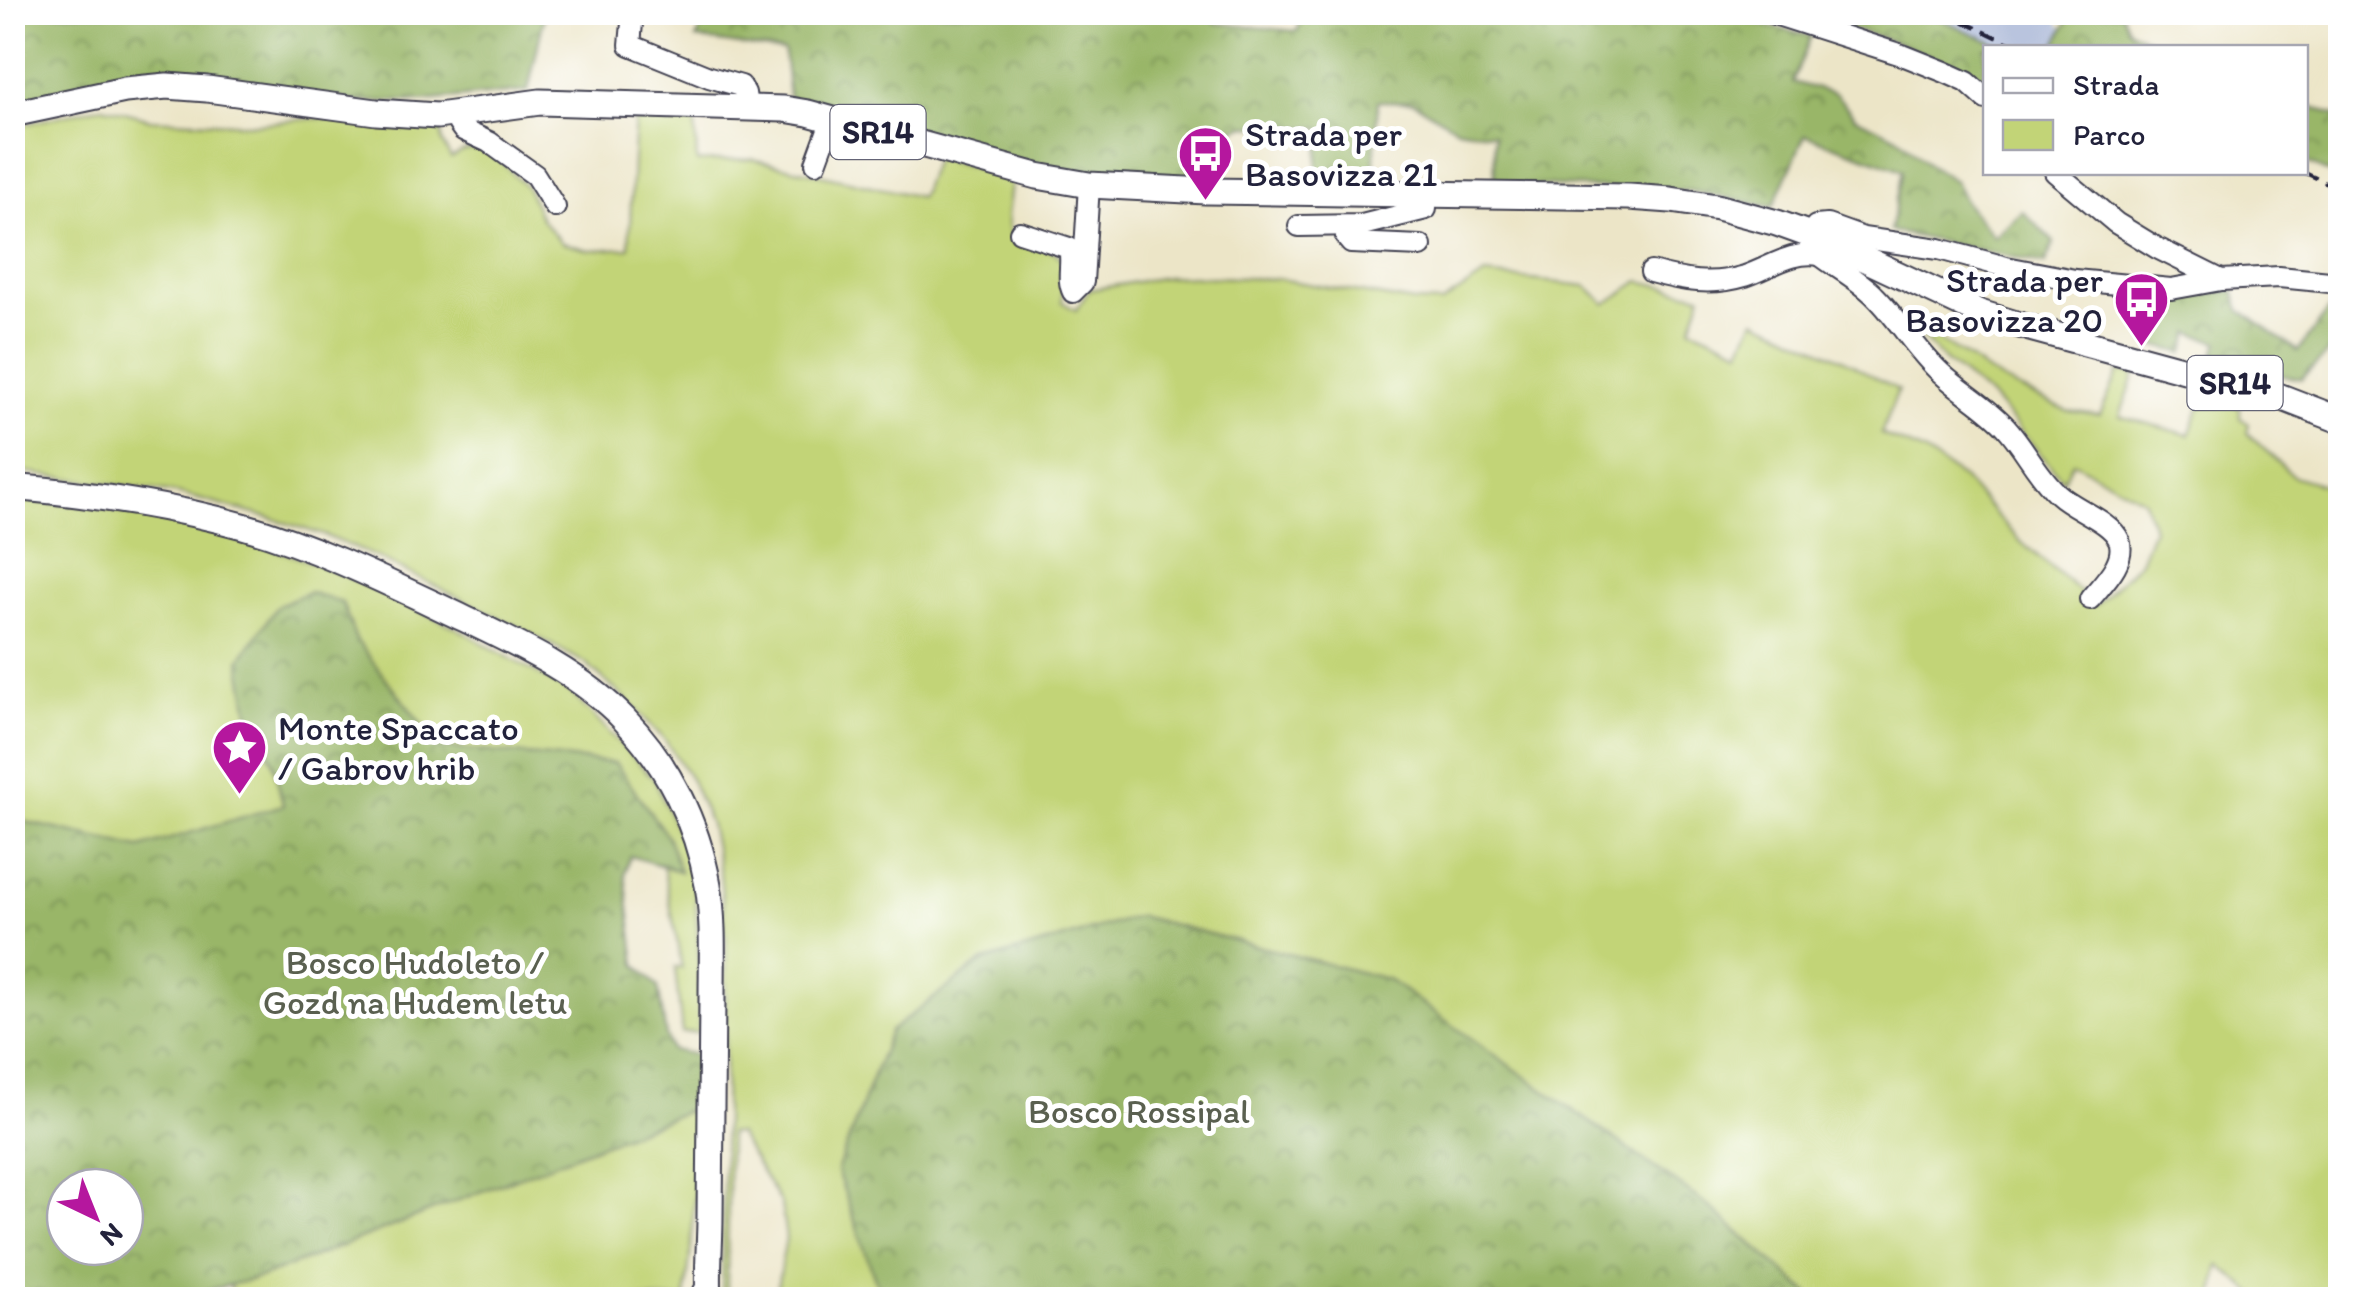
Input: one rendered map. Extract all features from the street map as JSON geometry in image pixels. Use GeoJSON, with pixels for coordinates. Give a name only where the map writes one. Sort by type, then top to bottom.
{"type":"FeatureCollection","features":[{"type":"Feature","properties":{"kind":"main road","name":"SR14"},"geometry":{"type":"LineString","coordinates":[[12,114],[125,90],[167,86],[437,116],[540,102],[746,107],[784,109],[832,120],[1037,176],[1090,186],[1671,200],[1754,216],[1980,313],[2278,396],[2340,420]]}},
{"type":"Feature","properties":{"kind":"main road"},"geometry":{"type":"LineString","coordinates":[[12,487],[89,494],[171,508],[305,548],[368,573],[550,662],[603,699],[635,731],[662,765],[680,799],[698,843],[708,885],[712,1005],[708,1298]]}},
{"type":"Feature","properties":{"kind":"street"},"geometry":{"type":"LineString","coordinates":[[633,12],[630,45],[741,86],[746,94],[746,107]]}},
{"type":"Feature","properties":{"kind":"street"},"geometry":{"type":"LineString","coordinates":[[1768,12],[1905,56],[1967,82],[1983,95]]}},
{"type":"Feature","properties":{"kind":"street"},"geometry":{"type":"LineString","coordinates":[[457,114],[464,130],[490,142],[535,176],[555,208]]}},
{"type":"Feature","properties":{"kind":"street"},"geometry":{"type":"LineString","coordinates":[[816,163],[832,120]]}},
{"type":"Feature","properties":{"kind":"street"},"geometry":{"type":"LineString","coordinates":[[2060,175],[2116,223],[2221,280]]}},
{"type":"Feature","properties":{"kind":"street"},"geometry":{"type":"LineString","coordinates":[[1020,232],[1069,248],[1070,286],[1074,292],[1083,282],[1090,186]]}},
{"type":"Feature","properties":{"kind":"street"},"geometry":{"type":"LineString","coordinates":[[1299,226],[1346,226],[1426,209],[1426,194]]}},
{"type":"Feature","properties":{"kind":"street"},"geometry":{"type":"LineString","coordinates":[[2090,599],[2122,552],[2114,531],[2050,487],[1998,419],[1944,376],[1876,297],[1819,244],[1816,226],[1827,225],[1863,238],[1939,249],[2075,280],[2171,289],[2221,280],[2279,277],[2340,283]]}},
{"type":"Feature","properties":{"kind":"street"},"geometry":{"type":"LineString","coordinates":[[1346,226],[1350,243],[1421,246]]}},
{"type":"Feature","properties":{"kind":"street"},"geometry":{"type":"LineString","coordinates":[[1651,272],[1705,282],[1746,275],[1810,253],[1819,244]]}},
{"type":"Feature","properties":{"kind":"shaded area"},"geometry":{"type":"Polygon","coordinates":[[[1926,13],[2051,13],[2064,29],[2056,45],[1999,45],[1926,13]]]}},
{"type":"Feature","properties":{"kind":"green space"},"geometry":{"type":"Polygon","coordinates":[[[1214,12],[1215,23],[1298,31],[1300,12],[1709,13],[1811,36],[1793,82],[1836,94],[1855,117],[1898,137],[1928,164],[1955,181],[1966,203],[1994,237],[2022,211],[2054,242],[2045,264],[1890,231],[1903,170],[1805,135],[1773,207],[1691,191],[1495,184],[1494,134],[1457,128],[1413,102],[1378,101],[1373,182],[1316,179],[1321,128],[1244,126],[1197,142],[1194,178],[1104,177],[1020,161],[789,100],[784,51],[696,39],[705,21],[681,13],[1214,12]]]}},
{"type":"Feature","properties":{"kind":"green space"},"geometry":{"type":"Polygon","coordinates":[[[13,13],[545,13],[528,91],[425,101],[359,102],[198,77],[145,75],[13,102],[13,13]]]}},
{"type":"Feature","properties":{"kind":"green space"},"geometry":{"type":"Polygon","coordinates":[[[1803,13],[1926,13],[1999,45],[1983,45],[1983,76],[1904,45],[1803,13]]]}},
{"type":"Feature","properties":{"kind":"green space"},"geometry":{"type":"Polygon","coordinates":[[[2060,13],[2122,13],[2128,29],[2161,45],[2056,45],[2067,22],[2060,13]]]}},
{"type":"Feature","properties":{"kind":"green space"},"geometry":{"type":"Polygon","coordinates":[[[2308,105],[2340,117],[2340,178],[2308,164],[2308,105]]]}},
{"type":"Feature","properties":{"kind":"green space"},"geometry":{"type":"Polygon","coordinates":[[[103,106],[151,119],[256,124],[317,118],[441,128],[442,143],[451,158],[487,147],[527,188],[541,219],[562,243],[589,250],[629,248],[635,113],[695,118],[697,162],[752,159],[920,197],[935,157],[1012,178],[1007,216],[1010,234],[1055,252],[1064,261],[1062,302],[1076,310],[1089,290],[1171,276],[1279,279],[1414,302],[1442,303],[1485,275],[1587,286],[1606,304],[1640,281],[1702,295],[1691,327],[1741,349],[1755,319],[1841,358],[1898,390],[1881,434],[1924,452],[1961,477],[2021,542],[2096,605],[2140,561],[2153,528],[2144,500],[2073,462],[2063,480],[1992,398],[1946,362],[1908,323],[2004,382],[2067,411],[2100,415],[2119,371],[2135,374],[2120,416],[2189,435],[2203,398],[2240,407],[2240,418],[2249,424],[2247,433],[2293,476],[2337,489],[2340,482],[2340,1299],[2261,1299],[2219,1265],[2214,1299],[1815,1299],[1706,1204],[876,1282],[890,1299],[775,1299],[786,1238],[781,1204],[738,1134],[729,1133],[727,1299],[722,1299],[726,939],[720,873],[710,824],[690,778],[665,740],[585,663],[521,628],[326,536],[176,493],[13,471],[13,127],[103,106]]]}},
{"type":"Feature","properties":{"kind":"green space"},"geometry":{"type":"Polygon","coordinates":[[[2234,290],[2240,310],[2298,351],[2340,295],[2340,341],[2301,379],[2211,363],[2219,342],[2191,333],[2184,353],[2153,345],[2151,332],[2161,302],[2234,290]]]}},
{"type":"Feature","properties":{"kind":"green space"},"geometry":{"type":"Polygon","coordinates":[[[13,499],[93,506],[224,532],[326,567],[453,626],[571,693],[654,779],[694,869],[699,1032],[682,1033],[675,968],[682,968],[663,866],[679,871],[615,764],[439,747],[356,640],[342,603],[249,713],[273,762],[284,805],[140,849],[13,819],[13,499]]]}},
{"type":"Feature","properties":{"kind":"green space","name":"Bosco Hudoleto / Gozd na Hudem letu"},"geometry":{"type":"Polygon","coordinates":[[[309,592],[342,603],[356,640],[439,747],[615,763],[667,836],[680,871],[630,856],[625,874],[636,964],[658,987],[672,1050],[698,1055],[700,1106],[262,1277],[172,1299],[13,1300],[13,819],[140,848],[283,805],[273,762],[249,713],[240,660],[278,605],[309,592]]]}},
{"type":"Feature","properties":{"kind":"green space","name":"Bosco Rossipal"},"geometry":{"type":"Polygon","coordinates":[[[1139,916],[1387,979],[1706,1204],[1815,1299],[890,1299],[876,1282],[837,1171],[890,1031],[982,962],[1139,916]]]}},
{"type":"Feature","properties":{"kind":"green space"},"geometry":{"type":"Polygon","coordinates":[[[700,1106],[685,1299],[235,1300],[229,1284],[262,1277],[700,1106]]]}},
{"type":"Feature","properties":{"kind":"railway"},"geometry":{"type":"LineString","coordinates":[[1942,12],[2014,45]]}},
{"type":"Feature","properties":{"kind":"railway"},"geometry":{"type":"LineString","coordinates":[[2308,174],[2340,189]]}},
{"type":"Feature","properties":{"kind":"place","name":"Strada per Basovizza 21"},"geometry":{"type":"Point","coordinates":[1206,203]}},
{"type":"Feature","properties":{"kind":"place","name":"Strada per Basovizza 20"},"geometry":{"type":"Point","coordinates":[2142,349]}},
{"type":"Feature","properties":{"kind":"place","name":"Monte Spaccato / Gabrov hrib"},"geometry":{"type":"Point","coordinates":[239,797]}}]}
